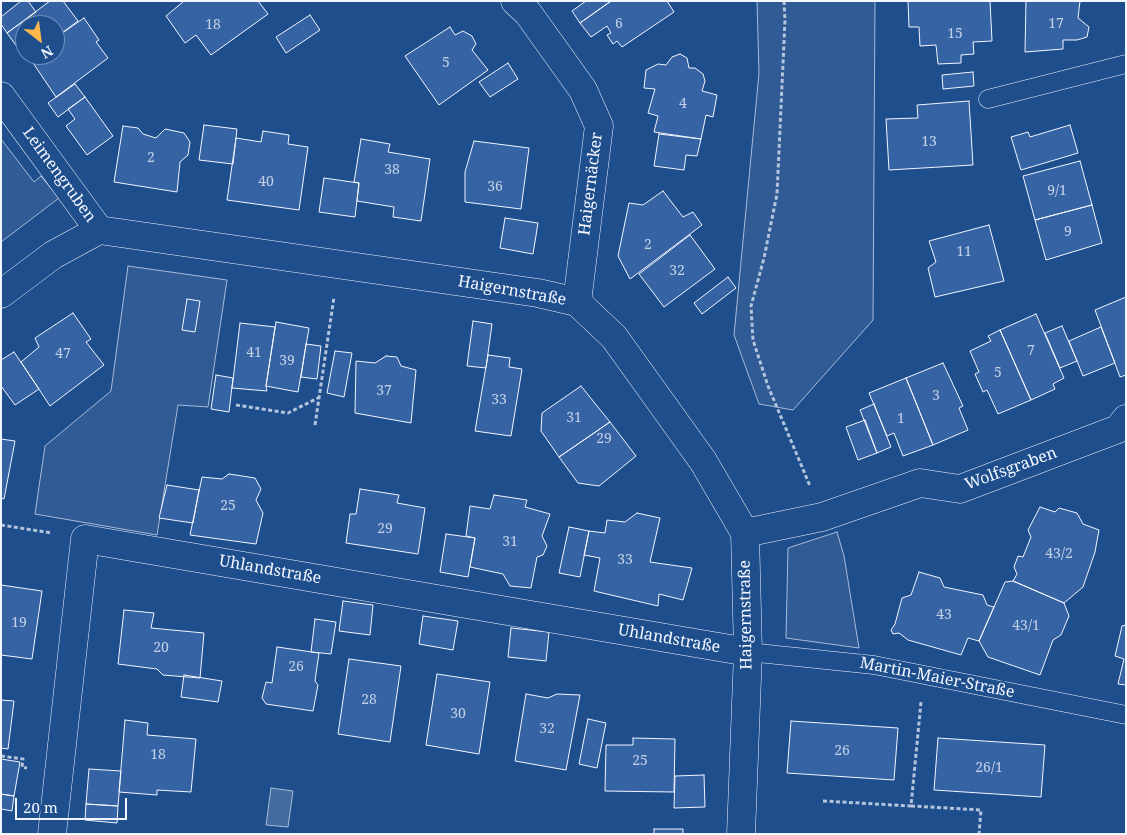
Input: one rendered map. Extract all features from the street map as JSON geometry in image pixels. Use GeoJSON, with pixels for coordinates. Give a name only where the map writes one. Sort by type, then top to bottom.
{"type":"FeatureCollection","features":[{"type":"Feature","properties":{"kind":"street","name":"Haigernäcker"},"geometry":{"type":"LineString","coordinates":[[515,1],[528,13],[583,90],[599,126],[577,302]]}},
{"type":"Feature","properties":{"kind":"street","name":"Leimengruben"},"geometry":{"type":"LineString","coordinates":[[1,96],[99,230]]}},
{"type":"Feature","properties":{"kind":"street","name":"Haigernstraße"},"geometry":{"type":"LineString","coordinates":[[99,230],[538,293],[577,302],[614,337],[703,461],[745,533],[748,652],[741,834]]}},
{"type":"Feature","properties":{"kind":"street"},"geometry":{"type":"LineString","coordinates":[[1,294],[53,255],[99,230]]}},
{"type":"Feature","properties":{"kind":"street","name":"Wolfsgraben"},"geometry":{"type":"LineString","coordinates":[[745,533],[822,517],[920,483],[960,489],[1118,429],[1126,418]]}},
{"type":"Feature","properties":{"kind":"street"},"geometry":{"type":"LineString","coordinates":[[52,834],[85,539]]}},
{"type":"Feature","properties":{"kind":"street","name":"Uhlandstraße"},"geometry":{"type":"LineString","coordinates":[[85,539],[748,652]]}},
{"type":"Feature","properties":{"kind":"lane"},"geometry":{"type":"LineString","coordinates":[[988,99],[1126,64]]}},
{"type":"Feature","properties":{"kind":"lane","name":"Martin-Maier-Straße"},"geometry":{"type":"LineString","coordinates":[[748,652],[874,665],[1126,715]]}},
{"type":"Feature","properties":{"kind":"path"},"geometry":{"type":"LineString","coordinates":[[784,1],[785,20],[777,194],[764,258],[751,306],[753,340],[768,386],[822,517]]}},
{"type":"Feature","properties":{"kind":"path"},"geometry":{"type":"LineString","coordinates":[[315,425],[338,264]]}},
{"type":"Feature","properties":{"kind":"path"},"geometry":{"type":"LineString","coordinates":[[236,405],[288,413],[319,398]]}},
{"type":"Feature","properties":{"kind":"path"},"geometry":{"type":"LineString","coordinates":[[1,525],[85,539]]}},
{"type":"Feature","properties":{"kind":"path"},"geometry":{"type":"LineString","coordinates":[[911,806],[924,674]]}},
{"type":"Feature","properties":{"kind":"path"},"geometry":{"type":"LineString","coordinates":[[823,801],[981,810],[979,834]]}},
{"type":"Feature","properties":{"kind":"shaded area"},"geometry":{"type":"Polygon","coordinates":[[[757,1],[875,1],[873,320],[793,410],[759,404],[734,335],[759,73],[757,1]]]}},
{"type":"Feature","properties":{"kind":"shaded area"},"geometry":{"type":"Polygon","coordinates":[[[1,139],[34,182],[41,176],[59,198],[1,242],[1,139]]]}},
{"type":"Feature","properties":{"kind":"shaded area"},"geometry":{"type":"Polygon","coordinates":[[[128,266],[227,280],[208,407],[178,405],[157,535],[35,514],[45,446],[111,391],[128,266]]]}},
{"type":"Feature","properties":{"kind":"shaded area"},"geometry":{"type":"Polygon","coordinates":[[[837,532],[844,556],[859,648],[786,638],[788,548],[837,532]]]}},
{"type":"Feature","properties":{"kind":"shaded area"},"geometry":{"type":"Polygon","coordinates":[[[271,788],[293,791],[288,827],[266,825],[271,788]]]}},
{"type":"Feature","properties":{"kind":"building"},"geometry":{"type":"Polygon","coordinates":[[[21,1],[28,1],[36,12],[32,15],[15,15],[15,27],[7,33],[1,24],[1,17],[21,1]]]}},
{"type":"Feature","properties":{"kind":"building"},"geometry":{"type":"Polygon","coordinates":[[[50,1],[63,1],[78,21],[65,31],[65,15],[31,15],[50,1]]]}},
{"type":"Feature","properties":{"kind":"building"},"geometry":{"type":"Polygon","coordinates":[[[184,1],[258,1],[268,14],[211,55],[196,35],[185,43],[166,16],[184,1]]]}},
{"type":"Feature","properties":{"kind":"building"},"geometry":{"type":"Polygon","coordinates":[[[586,1],[611,1],[580,23],[572,11],[586,1]]]}},
{"type":"Feature","properties":{"kind":"building"},"geometry":{"type":"Polygon","coordinates":[[[611,1],[667,1],[674,12],[622,47],[617,41],[613,44],[607,35],[611,33],[607,26],[591,37],[580,23],[611,1]]]}},
{"type":"Feature","properties":{"kind":"building"},"geometry":{"type":"Polygon","coordinates":[[[908,1],[990,1],[992,41],[973,42],[974,54],[961,55],[961,63],[938,64],[936,45],[920,46],[919,27],[909,27],[908,1]]]}},
{"type":"Feature","properties":{"kind":"building"},"geometry":{"type":"Polygon","coordinates":[[[1026,1],[1080,1],[1078,18],[1089,27],[1087,37],[1077,40],[1063,40],[1063,49],[1025,52],[1026,1]]]}},
{"type":"Feature","properties":{"kind":"building"},"geometry":{"type":"Polygon","coordinates":[[[310,15],[320,30],[286,53],[276,37],[310,15]]]}},
{"type":"Feature","properties":{"kind":"building"},"geometry":{"type":"Polygon","coordinates":[[[84,18],[99,40],[96,42],[108,58],[56,97],[34,65],[65,65],[65,31],[84,18]]]}},
{"type":"Feature","properties":{"kind":"building"},"geometry":{"type":"Polygon","coordinates":[[[15,27],[15,44],[7,33],[15,27]]]}},
{"type":"Feature","properties":{"kind":"building"},"geometry":{"type":"Polygon","coordinates":[[[450,27],[455,35],[463,31],[472,36],[476,44],[472,50],[488,70],[439,105],[405,56],[450,27]]]}},
{"type":"Feature","properties":{"kind":"building"},"geometry":{"type":"Polygon","coordinates":[[[680,54],[687,58],[689,68],[695,68],[703,74],[705,81],[702,91],[717,95],[713,117],[706,115],[701,139],[654,132],[658,116],[648,113],[655,89],[644,88],[646,70],[658,64],[666,65],[672,57],[680,54]]]}},
{"type":"Feature","properties":{"kind":"building"},"geometry":{"type":"Polygon","coordinates":[[[508,63],[518,79],[490,97],[479,82],[508,63]]]}},
{"type":"Feature","properties":{"kind":"building"},"geometry":{"type":"Polygon","coordinates":[[[973,72],[974,86],[943,89],[942,75],[973,72]]]}},
{"type":"Feature","properties":{"kind":"building"},"geometry":{"type":"Polygon","coordinates":[[[75,84],[85,97],[58,117],[48,103],[75,84]]]}},
{"type":"Feature","properties":{"kind":"building"},"geometry":{"type":"Polygon","coordinates":[[[85,97],[113,136],[87,155],[66,126],[75,119],[68,109],[85,97]]]}},
{"type":"Feature","properties":{"kind":"building"},"geometry":{"type":"Polygon","coordinates":[[[969,101],[973,165],[889,170],[886,119],[918,118],[917,105],[969,101]]]}},
{"type":"Feature","properties":{"kind":"building"},"geometry":{"type":"Polygon","coordinates":[[[204,125],[237,129],[233,164],[199,160],[204,125]]]}},
{"type":"Feature","properties":{"kind":"building"},"geometry":{"type":"Polygon","coordinates":[[[1070,125],[1078,153],[1021,170],[1011,137],[1028,132],[1030,137],[1070,125]]]}},
{"type":"Feature","properties":{"kind":"building"},"geometry":{"type":"Polygon","coordinates":[[[123,126],[138,128],[143,134],[156,138],[165,129],[184,133],[190,142],[188,155],[180,162],[177,192],[114,182],[123,126]]]}},
{"type":"Feature","properties":{"kind":"building"},"geometry":{"type":"Polygon","coordinates":[[[263,131],[289,135],[288,144],[308,147],[299,210],[227,200],[236,138],[261,142],[263,131]]]}},
{"type":"Feature","properties":{"kind":"building"},"geometry":{"type":"Polygon","coordinates":[[[659,134],[701,139],[697,156],[686,155],[684,170],[654,166],[659,134]]]}},
{"type":"Feature","properties":{"kind":"building"},"geometry":{"type":"Polygon","coordinates":[[[361,139],[390,144],[388,152],[430,159],[421,221],[393,217],[394,207],[357,201],[359,183],[354,182],[361,139]]]}},
{"type":"Feature","properties":{"kind":"building"},"geometry":{"type":"Polygon","coordinates":[[[474,141],[529,148],[521,209],[465,202],[465,172],[474,141]]]}},
{"type":"Feature","properties":{"kind":"building"},"geometry":{"type":"Polygon","coordinates":[[[1080,161],[1092,205],[1035,220],[1023,176],[1080,161]]]}},
{"type":"Feature","properties":{"kind":"building"},"geometry":{"type":"Polygon","coordinates":[[[324,178],[359,183],[355,217],[319,212],[324,178]]]}},
{"type":"Feature","properties":{"kind":"building"},"geometry":{"type":"Polygon","coordinates":[[[663,191],[683,217],[693,212],[702,225],[630,279],[618,256],[629,203],[643,205],[663,191]]]}},
{"type":"Feature","properties":{"kind":"building"},"geometry":{"type":"Polygon","coordinates":[[[1092,205],[1102,243],[1046,260],[1035,220],[1092,205]]]}},
{"type":"Feature","properties":{"kind":"building"},"geometry":{"type":"Polygon","coordinates":[[[505,218],[538,223],[533,254],[500,248],[505,218]]]}},
{"type":"Feature","properties":{"kind":"building"},"geometry":{"type":"Polygon","coordinates":[[[989,225],[1004,281],[935,297],[928,268],[936,262],[929,241],[989,225]]]}},
{"type":"Feature","properties":{"kind":"building"},"geometry":{"type":"Polygon","coordinates":[[[690,235],[715,269],[664,307],[639,274],[690,235]]]}},
{"type":"Feature","properties":{"kind":"building"},"geometry":{"type":"Polygon","coordinates":[[[728,277],[736,288],[702,314],[694,303],[728,277]]]}},
{"type":"Feature","properties":{"kind":"building"},"geometry":{"type":"Polygon","coordinates":[[[1126,297],[1126,375],[1120,377],[1095,310],[1126,297]]]}},
{"type":"Feature","properties":{"kind":"building"},"geometry":{"type":"Polygon","coordinates":[[[187,299],[200,301],[195,332],[182,330],[187,299]]]}},
{"type":"Feature","properties":{"kind":"building"},"geometry":{"type":"Polygon","coordinates":[[[73,313],[91,339],[86,342],[104,365],[50,406],[21,362],[39,347],[35,338],[73,313]]]}},
{"type":"Feature","properties":{"kind":"building"},"geometry":{"type":"Polygon","coordinates":[[[1036,314],[1064,378],[1053,384],[1055,389],[1031,400],[1000,330],[1036,314]]]}},
{"type":"Feature","properties":{"kind":"building"},"geometry":{"type":"Polygon","coordinates":[[[473,321],[492,324],[486,368],[467,366],[473,321]]]}},
{"type":"Feature","properties":{"kind":"building"},"geometry":{"type":"Polygon","coordinates":[[[276,322],[309,328],[298,392],[266,386],[276,322]]]}},
{"type":"Feature","properties":{"kind":"building"},"geometry":{"type":"Polygon","coordinates":[[[240,323],[275,327],[266,386],[267,391],[232,388],[240,323]]]}},
{"type":"Feature","properties":{"kind":"building"},"geometry":{"type":"Polygon","coordinates":[[[1062,326],[1077,361],[1060,368],[1045,333],[1062,326]]]}},
{"type":"Feature","properties":{"kind":"building"},"geometry":{"type":"Polygon","coordinates":[[[1101,327],[1115,363],[1083,376],[1069,341],[1101,327]]]}},
{"type":"Feature","properties":{"kind":"building"},"geometry":{"type":"Polygon","coordinates":[[[1000,330],[1031,400],[998,414],[987,390],[983,392],[975,374],[979,372],[970,351],[991,341],[988,336],[1000,330]]]}},
{"type":"Feature","properties":{"kind":"building"},"geometry":{"type":"Polygon","coordinates":[[[306,344],[321,346],[317,379],[301,377],[306,344]]]}},
{"type":"Feature","properties":{"kind":"building"},"geometry":{"type":"Polygon","coordinates":[[[335,351],[352,353],[344,397],[327,393],[335,351]]]}},
{"type":"Feature","properties":{"kind":"building"},"geometry":{"type":"Polygon","coordinates":[[[14,352],[39,389],[15,405],[1,386],[1,360],[14,352]]]}},
{"type":"Feature","properties":{"kind":"building"},"geometry":{"type":"Polygon","coordinates":[[[488,355],[510,358],[509,367],[522,369],[511,436],[475,431],[488,355]]]}},
{"type":"Feature","properties":{"kind":"building"},"geometry":{"type":"Polygon","coordinates":[[[386,356],[397,357],[401,366],[416,370],[411,423],[355,413],[356,361],[375,363],[386,356]]]}},
{"type":"Feature","properties":{"kind":"building"},"geometry":{"type":"Polygon","coordinates":[[[943,363],[963,406],[959,408],[968,430],[933,445],[906,378],[943,363]]]}},
{"type":"Feature","properties":{"kind":"building"},"geometry":{"type":"Polygon","coordinates":[[[216,375],[233,378],[229,412],[211,409],[216,375]]]}},
{"type":"Feature","properties":{"kind":"building"},"geometry":{"type":"Polygon","coordinates":[[[906,378],[933,445],[903,456],[894,433],[887,436],[869,393],[906,378]]]}},
{"type":"Feature","properties":{"kind":"building"},"geometry":{"type":"Polygon","coordinates":[[[581,386],[610,422],[559,457],[541,431],[542,413],[581,386]]]}},
{"type":"Feature","properties":{"kind":"building"},"geometry":{"type":"Polygon","coordinates":[[[874,404],[891,447],[877,453],[860,410],[874,404]]]}},
{"type":"Feature","properties":{"kind":"building"},"geometry":{"type":"Polygon","coordinates":[[[865,420],[877,453],[858,460],[846,427],[865,420]]]}},
{"type":"Feature","properties":{"kind":"building"},"geometry":{"type":"Polygon","coordinates":[[[610,422],[636,456],[599,486],[578,483],[559,457],[610,422]]]}},
{"type":"Feature","properties":{"kind":"building"},"geometry":{"type":"Polygon","coordinates":[[[1,439],[15,441],[4,499],[1,498],[1,439]]]}},
{"type":"Feature","properties":{"kind":"building"},"geometry":{"type":"Polygon","coordinates":[[[229,474],[255,478],[261,489],[256,500],[263,513],[256,544],[190,535],[202,477],[222,479],[229,474]]]}},
{"type":"Feature","properties":{"kind":"building"},"geometry":{"type":"Polygon","coordinates":[[[167,485],[199,490],[193,523],[159,518],[167,485]]]}},
{"type":"Feature","properties":{"kind":"building"},"geometry":{"type":"Polygon","coordinates":[[[360,489],[399,495],[397,503],[425,508],[418,554],[346,543],[350,514],[356,514],[360,489]]]}},
{"type":"Feature","properties":{"kind":"building"},"geometry":{"type":"Polygon","coordinates":[[[494,495],[527,500],[525,507],[550,514],[542,536],[547,546],[543,555],[537,557],[531,588],[510,586],[503,574],[470,567],[475,538],[466,536],[470,506],[490,509],[494,495]]]}},
{"type":"Feature","properties":{"kind":"building"},"geometry":{"type":"Polygon","coordinates":[[[1040,507],[1055,512],[1059,508],[1077,513],[1083,524],[1099,530],[1095,552],[1083,587],[1064,603],[1013,581],[1017,574],[1014,567],[1018,556],[1023,557],[1031,537],[1028,530],[1040,507]]]}},
{"type":"Feature","properties":{"kind":"building"},"geometry":{"type":"Polygon","coordinates":[[[637,513],[660,518],[650,562],[692,568],[683,600],[659,594],[658,606],[594,591],[600,558],[584,555],[589,531],[605,533],[607,520],[625,522],[637,513]]]}},
{"type":"Feature","properties":{"kind":"building"},"geometry":{"type":"Polygon","coordinates":[[[569,527],[589,531],[580,577],[559,573],[569,527]]]}},
{"type":"Feature","properties":{"kind":"building"},"geometry":{"type":"Polygon","coordinates":[[[446,534],[475,538],[468,577],[440,572],[446,534]]]}},
{"type":"Feature","properties":{"kind":"building"},"geometry":{"type":"Polygon","coordinates":[[[919,572],[940,578],[944,587],[983,595],[987,605],[994,607],[979,641],[968,638],[961,655],[908,640],[899,633],[893,634],[891,630],[895,624],[902,598],[911,595],[919,572]]]}},
{"type":"Feature","properties":{"kind":"building"},"geometry":{"type":"Polygon","coordinates":[[[1013,581],[1064,603],[1069,616],[1061,635],[1053,640],[1040,675],[988,657],[979,641],[1005,582],[1013,581]]]}},
{"type":"Feature","properties":{"kind":"building"},"geometry":{"type":"Polygon","coordinates":[[[1,585],[42,591],[32,659],[1,655],[1,585]]]}},
{"type":"Feature","properties":{"kind":"building"},"geometry":{"type":"Polygon","coordinates":[[[343,601],[373,605],[370,635],[339,631],[343,601]]]}},
{"type":"Feature","properties":{"kind":"building"},"geometry":{"type":"Polygon","coordinates":[[[124,610],[154,613],[151,628],[204,633],[200,678],[163,675],[157,669],[118,664],[124,610]]]}},
{"type":"Feature","properties":{"kind":"building"},"geometry":{"type":"Polygon","coordinates":[[[423,616],[458,621],[453,650],[419,644],[423,616]]]}},
{"type":"Feature","properties":{"kind":"building"},"geometry":{"type":"Polygon","coordinates":[[[315,619],[336,622],[331,654],[311,652],[315,619]]]}},
{"type":"Feature","properties":{"kind":"building"},"geometry":{"type":"Polygon","coordinates":[[[1126,625],[1126,685],[1118,684],[1124,659],[1115,656],[1122,626],[1126,625]]]}},
{"type":"Feature","properties":{"kind":"building"},"geometry":{"type":"Polygon","coordinates":[[[511,628],[549,632],[546,661],[508,657],[511,628]]]}},
{"type":"Feature","properties":{"kind":"building"},"geometry":{"type":"Polygon","coordinates":[[[277,647],[319,653],[315,681],[318,685],[313,711],[266,704],[262,698],[266,682],[272,683],[277,647]]]}},
{"type":"Feature","properties":{"kind":"building"},"geometry":{"type":"Polygon","coordinates":[[[349,659],[401,666],[390,742],[338,734],[349,659]]]}},
{"type":"Feature","properties":{"kind":"building"},"geometry":{"type":"Polygon","coordinates":[[[437,674],[490,682],[479,754],[426,745],[437,674]]]}},
{"type":"Feature","properties":{"kind":"building"},"geometry":{"type":"Polygon","coordinates":[[[184,675],[222,681],[218,702],[181,697],[184,675]]]}},
{"type":"Feature","properties":{"kind":"building"},"geometry":{"type":"Polygon","coordinates":[[[526,694],[548,698],[557,694],[580,695],[566,770],[515,761],[526,694]]]}},
{"type":"Feature","properties":{"kind":"building"},"geometry":{"type":"Polygon","coordinates":[[[1,700],[14,701],[8,749],[1,748],[1,700]]]}},
{"type":"Feature","properties":{"kind":"building"},"geometry":{"type":"Polygon","coordinates":[[[588,719],[606,723],[597,768],[579,764],[588,719]]]}},
{"type":"Feature","properties":{"kind":"building"},"geometry":{"type":"Polygon","coordinates":[[[125,720],[148,723],[147,735],[196,739],[191,792],[157,790],[157,795],[119,792],[125,720]]]}},
{"type":"Feature","properties":{"kind":"building"},"geometry":{"type":"Polygon","coordinates":[[[791,721],[898,728],[894,780],[787,773],[791,721]]]}},
{"type":"Feature","properties":{"kind":"building"},"geometry":{"type":"Polygon","coordinates":[[[633,738],[675,739],[674,792],[605,791],[606,745],[633,745],[633,738]]]}},
{"type":"Feature","properties":{"kind":"building"},"geometry":{"type":"Polygon","coordinates":[[[938,738],[1045,745],[1041,797],[934,790],[938,738]]]}},
{"type":"Feature","properties":{"kind":"building"},"geometry":{"type":"Polygon","coordinates":[[[1,759],[20,762],[14,796],[1,794],[1,759]]]}},
{"type":"Feature","properties":{"kind":"building"},"geometry":{"type":"Polygon","coordinates":[[[89,769],[121,771],[118,806],[86,804],[89,769]]]}},
{"type":"Feature","properties":{"kind":"building"},"geometry":{"type":"Polygon","coordinates":[[[704,775],[705,807],[674,808],[675,776],[704,775]]]}},
{"type":"Feature","properties":{"kind":"building"},"geometry":{"type":"Polygon","coordinates":[[[1,794],[14,796],[12,811],[1,809],[1,794]]]}},
{"type":"Feature","properties":{"kind":"building"},"geometry":{"type":"Polygon","coordinates":[[[86,804],[118,806],[117,823],[85,820],[86,804]]]}},
{"type":"Feature","properties":{"kind":"building"},"geometry":{"type":"Polygon","coordinates":[[[654,829],[683,829],[683,834],[654,834],[654,829]]]}}]}
